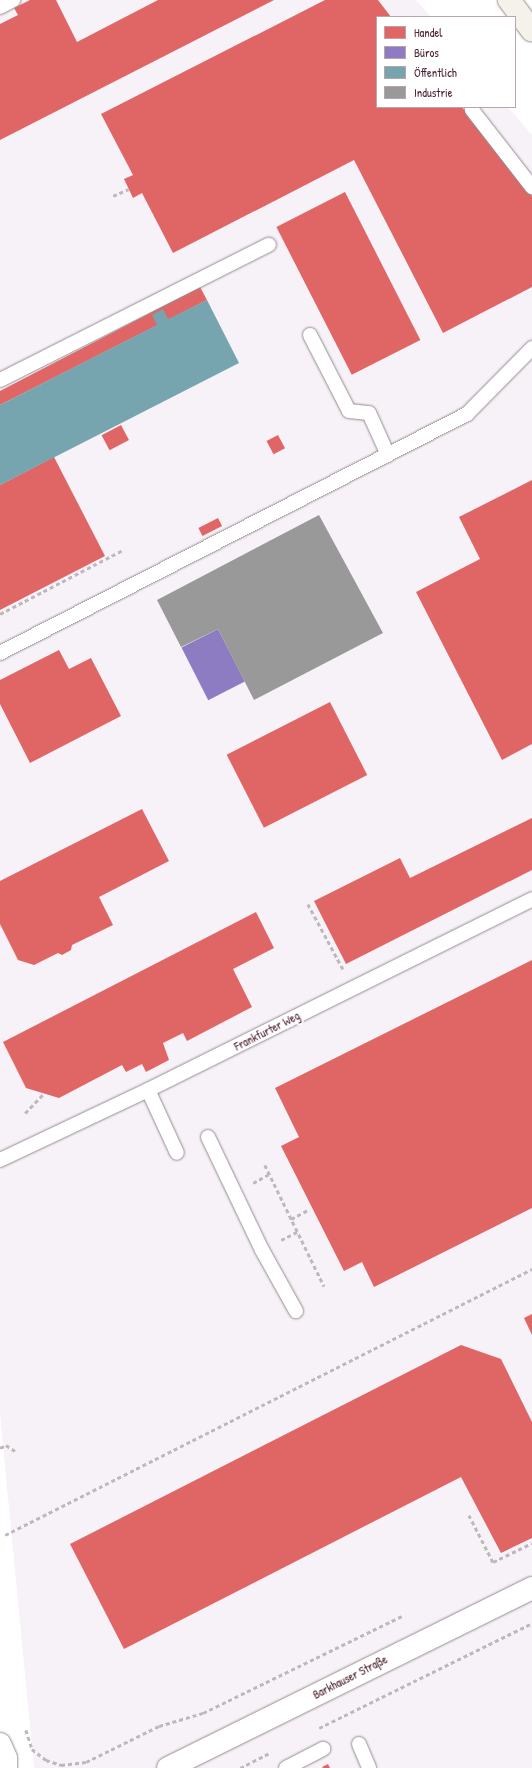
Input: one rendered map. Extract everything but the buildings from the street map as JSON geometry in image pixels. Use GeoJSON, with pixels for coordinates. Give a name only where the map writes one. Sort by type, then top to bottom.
{"type":"FeatureCollection","features":[{"type":"Feature","properties":{"kind":"highway"},"geometry":{"type":"LineString","coordinates":[[509,0],[532,30]]}},
{"type":"Feature","properties":{"kind":"street","name":"Barkhauser Straße"},"geometry":{"type":"LineString","coordinates":[[168,1768],[532,1588]]}},
{"type":"Feature","properties":{"kind":"street"},"geometry":{"type":"LineString","coordinates":[[0,1744],[6,1758],[6,1768]]}},
{"type":"Feature","properties":{"kind":"lane"},"geometry":{"type":"LineString","coordinates":[[0,7],[13,0]]}},
{"type":"Feature","properties":{"kind":"lane"},"geometry":{"type":"LineString","coordinates":[[472,110],[532,187]]}},
{"type":"Feature","properties":{"kind":"lane"},"geometry":{"type":"LineString","coordinates":[[0,380],[269,245]]}},
{"type":"Feature","properties":{"kind":"lane"},"geometry":{"type":"LineString","coordinates":[[310,335],[349,411],[369,413],[388,455]]}},
{"type":"Feature","properties":{"kind":"lane"},"geometry":{"type":"LineString","coordinates":[[0,653],[467,414],[532,348]]}},
{"type":"Feature","properties":{"kind":"lane","name":"Frankfurter Weg"},"geometry":{"type":"LineString","coordinates":[[0,1160],[148,1090],[532,899]]}},
{"type":"Feature","properties":{"kind":"lane"},"geometry":{"type":"LineString","coordinates":[[148,1090],[177,1154]]}},
{"type":"Feature","properties":{"kind":"lane"},"geometry":{"type":"LineString","coordinates":[[208,1137],[262,1250],[296,1312]]}},
{"type":"Feature","properties":{"kind":"lane"},"geometry":{"type":"LineString","coordinates":[[359,1744],[369,1768]]}},
{"type":"Feature","properties":{"kind":"lane"},"geometry":{"type":"LineString","coordinates":[[286,1768],[323,1749]]}},
{"type":"Feature","properties":{"kind":"path"},"geometry":{"type":"LineString","coordinates":[[113,196],[129,189]]}},
{"type":"Feature","properties":{"kind":"path"},"geometry":{"type":"LineString","coordinates":[[0,614],[123,550]]}},
{"type":"Feature","properties":{"kind":"path"},"geometry":{"type":"LineString","coordinates":[[308,904],[341,970],[347,967]]}},
{"type":"Feature","properties":{"kind":"path"},"geometry":{"type":"LineString","coordinates":[[25,1113],[44,1093]]}},
{"type":"Feature","properties":{"kind":"path"},"geometry":{"type":"LineString","coordinates":[[265,1165],[324,1286]]}},
{"type":"Feature","properties":{"kind":"path"},"geometry":{"type":"LineString","coordinates":[[253,1183],[269,1174]]}},
{"type":"Feature","properties":{"kind":"path"},"geometry":{"type":"LineString","coordinates":[[291,1219],[310,1209]]}},
{"type":"Feature","properties":{"kind":"path"},"geometry":{"type":"LineString","coordinates":[[281,1240],[297,1232]]}},
{"type":"Feature","properties":{"kind":"path"},"geometry":{"type":"LineString","coordinates":[[5,1535],[532,1269]]}},
{"type":"Feature","properties":{"kind":"path"},"geometry":{"type":"LineString","coordinates":[[0,1448],[6,1445],[15,1450]]}},
{"type":"Feature","properties":{"kind":"path"},"geometry":{"type":"LineString","coordinates":[[469,1515],[493,1562],[532,1543]]}},
{"type":"Feature","properties":{"kind":"path"},"geometry":{"type":"LineString","coordinates":[[26,1730],[32,1750],[46,1760],[61,1765],[86,1762],[159,1726],[203,1713],[402,1616]]}},
{"type":"Feature","properties":{"kind":"path"},"geometry":{"type":"LineString","coordinates":[[315,1730],[532,1623]]}},
{"type":"Feature","properties":{"kind":"path"},"geometry":{"type":"LineString","coordinates":[[329,1723],[332,1730]]}},
{"type":"Feature","properties":{"kind":"path"},"geometry":{"type":"LineString","coordinates":[[240,1768],[274,1751]]}},
{"type":"Feature","properties":{"kind":"shaded area"},"geometry":{"type":"Polygon","coordinates":[[[0,0],[416,0],[430,16],[376,16],[376,108],[509,108],[532,135],[532,1768],[34,1768],[0,1414],[0,0]]]}}]}
